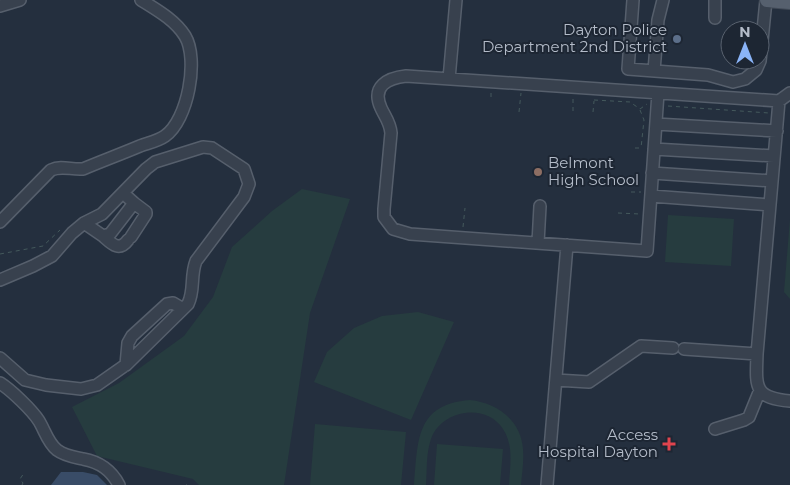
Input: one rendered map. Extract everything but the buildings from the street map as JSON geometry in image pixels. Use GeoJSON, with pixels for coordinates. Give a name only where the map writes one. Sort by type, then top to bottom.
{"type":"FeatureCollection","features":[{"type":"Feature","properties":{"kind":"main road"},"geometry":{"type":"LineString","coordinates":[[766,0],[790,2]]}},
{"type":"Feature","properties":{"kind":"lane"},"geometry":{"type":"LineString","coordinates":[[0,6],[20,0]]}},
{"type":"Feature","properties":{"kind":"lane"},"geometry":{"type":"LineString","coordinates":[[0,222],[51,170],[61,166],[76,170],[83,169],[163,137],[175,125],[186,99],[190,80],[191,54],[189,43],[160,5],[141,0]]}},
{"type":"Feature","properties":{"kind":"lane"},"geometry":{"type":"LineString","coordinates":[[449,79],[456,0]]}},
{"type":"Feature","properties":{"kind":"lane"},"geometry":{"type":"LineString","coordinates":[[633,0],[628,69],[708,75],[733,82],[745,79],[756,70],[760,60],[766,0]]}},
{"type":"Feature","properties":{"kind":"lane"},"geometry":{"type":"LineString","coordinates":[[654,71],[657,25],[663,0]]}},
{"type":"Feature","properties":{"kind":"lane"},"geometry":{"type":"LineString","coordinates":[[715,0],[715,18]]}},
{"type":"Feature","properties":{"kind":"lane"},"geometry":{"type":"LineString","coordinates":[[657,99],[648,251],[400,232],[393,229],[384,217],[391,133],[390,125],[378,101],[380,87],[394,77],[406,76],[574,87],[595,94],[657,99],[779,101],[790,93]]}},
{"type":"Feature","properties":{"kind":"lane"},"geometry":{"type":"LineString","coordinates":[[779,101],[756,380],[760,390],[770,399],[790,401]]}},
{"type":"Feature","properties":{"kind":"lane"},"geometry":{"type":"LineString","coordinates":[[656,124],[776,131]]}},
{"type":"Feature","properties":{"kind":"lane"},"geometry":{"type":"LineString","coordinates":[[0,280],[52,256],[72,233],[84,223],[102,214],[155,162],[203,147],[212,148],[244,169],[249,184],[244,197],[196,261],[192,269],[192,296],[188,304],[126,365],[97,385],[81,389],[46,385],[25,380],[0,358]]}},
{"type":"Feature","properties":{"kind":"lane"},"geometry":{"type":"LineString","coordinates":[[654,149],[774,156]]}},
{"type":"Feature","properties":{"kind":"lane"},"geometry":{"type":"LineString","coordinates":[[652,173],[772,181]]}},
{"type":"Feature","properties":{"kind":"lane"},"geometry":{"type":"LineString","coordinates":[[84,223],[111,243],[119,246],[125,245],[146,212],[123,193]]}},
{"type":"Feature","properties":{"kind":"lane"},"geometry":{"type":"LineString","coordinates":[[651,196],[770,204]]}},
{"type":"Feature","properties":{"kind":"lane"},"geometry":{"type":"LineString","coordinates":[[103,236],[110,234],[134,203]]}},
{"type":"Feature","properties":{"kind":"lane"},"geometry":{"type":"LineString","coordinates":[[538,243],[540,206]]}},
{"type":"Feature","properties":{"kind":"lane"},"geometry":{"type":"LineString","coordinates":[[547,485],[567,245]]}},
{"type":"Feature","properties":{"kind":"lane"},"geometry":{"type":"LineString","coordinates":[[556,380],[589,382],[641,346],[757,354]]}},
{"type":"Feature","properties":{"kind":"lane"},"geometry":{"type":"LineString","coordinates":[[0,383],[8,388],[38,419],[47,438],[57,450],[67,456],[100,464],[113,474],[119,485]]}},
{"type":"Feature","properties":{"kind":"lane"},"geometry":{"type":"LineString","coordinates":[[715,429],[750,417],[760,390]]}},
{"type":"Feature","properties":{"kind":"path"},"geometry":{"type":"LineString","coordinates":[[519,112],[521,84]]}},
{"type":"Feature","properties":{"kind":"path"},"geometry":{"type":"LineString","coordinates":[[573,111],[574,87]]}},
{"type":"Feature","properties":{"kind":"path"},"geometry":{"type":"LineString","coordinates":[[593,112],[595,94],[630,102],[640,109],[644,120],[641,148]]}},
{"type":"Feature","properties":{"kind":"path"},"geometry":{"type":"LineString","coordinates":[[640,109],[657,99],[778,114]]}},
{"type":"Feature","properties":{"kind":"path"},"geometry":{"type":"LineString","coordinates":[[462,238],[465,208]]}},
{"type":"Feature","properties":{"kind":"path"},"geometry":{"type":"LineString","coordinates":[[618,213],[650,214]]}},
{"type":"Feature","properties":{"kind":"path"},"geometry":{"type":"LineString","coordinates":[[0,254],[43,246],[65,226],[72,233]]}},
{"type":"Feature","properties":{"kind":"path"},"geometry":{"type":"LineString","coordinates":[[23,484],[20,479],[24,473]]}},
{"type":"Feature","properties":{"kind":"green space"},"geometry":{"type":"Polygon","coordinates":[[[302,189],[350,199],[310,313],[284,485],[199,485],[193,479],[97,456],[72,407],[119,383],[184,336],[213,297],[232,247],[272,211],[302,189]]]}},
{"type":"Feature","properties":{"kind":"green space"},"geometry":{"type":"Polygon","coordinates":[[[668,215],[734,219],[731,266],[665,262],[668,215]]]}},
{"type":"Feature","properties":{"kind":"green space"},"geometry":{"type":"Polygon","coordinates":[[[790,219],[790,299],[784,292],[790,219]]]}},
{"type":"Feature","properties":{"kind":"green space"},"geometry":{"type":"Polygon","coordinates":[[[418,312],[454,322],[411,420],[314,382],[327,352],[354,328],[382,316],[418,312]]]}},
{"type":"Feature","properties":{"kind":"green space"},"geometry":{"type":"Polygon","coordinates":[[[470,400],[498,409],[506,415],[518,430],[523,449],[521,485],[509,485],[510,449],[503,429],[495,420],[486,415],[464,413],[444,421],[436,429],[428,450],[426,485],[414,485],[419,440],[429,417],[439,409],[452,403],[470,400]]]}},
{"type":"Feature","properties":{"kind":"green space"},"geometry":{"type":"Polygon","coordinates":[[[315,424],[406,432],[401,485],[310,485],[315,424]]]}},
{"type":"Feature","properties":{"kind":"green space"},"geometry":{"type":"Polygon","coordinates":[[[437,444],[503,449],[500,485],[434,485],[437,444]]]}},
{"type":"Feature","properties":{"kind":"water"},"geometry":{"type":"Polygon","coordinates":[[[61,472],[83,472],[97,475],[107,485],[51,485],[61,472]]]}},
{"type":"Feature","properties":{"kind":"place","name":"Dayton Police Department 2nd District"},"geometry":{"type":"Point","coordinates":[677,39]}},
{"type":"Feature","properties":{"kind":"place","name":"Belmont High School"},"geometry":{"type":"Point","coordinates":[538,172]}},
{"type":"Feature","properties":{"kind":"place","name":"Access Hospital Dayton"},"geometry":{"type":"Point","coordinates":[669,444]}}]}
